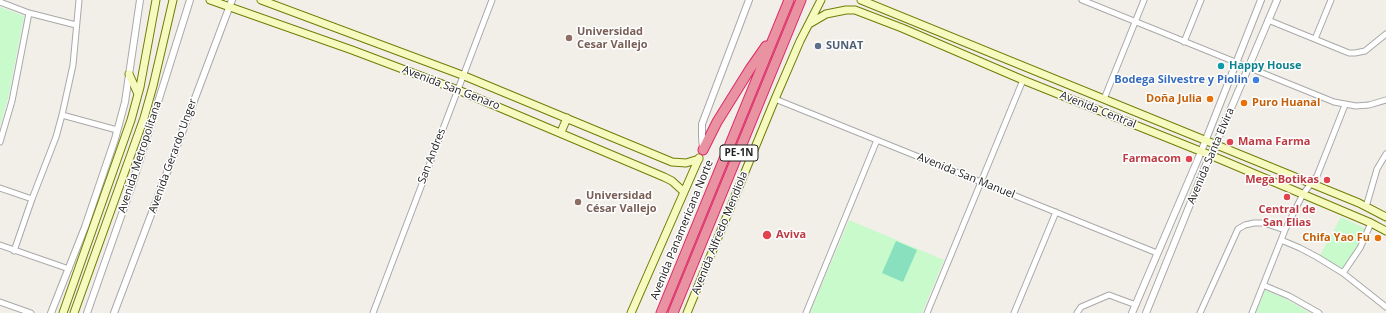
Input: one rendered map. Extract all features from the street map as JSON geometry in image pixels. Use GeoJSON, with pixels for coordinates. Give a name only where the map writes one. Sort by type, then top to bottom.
{"type":"FeatureCollection","features":[{"type":"Feature","properties":{"kind":"highway","name":"Avenida Panamericana Norte"},"geometry":{"type":"LineString","coordinates":[[661,313],[789,0]]}},
{"type":"Feature","properties":{"kind":"highway","name":"Avenida Panamericana Norte"},"geometry":{"type":"LineString","coordinates":[[673,313],[801,0]]}},
{"type":"Feature","properties":{"kind":"highway"},"geometry":{"type":"LineString","coordinates":[[703,150],[717,122],[750,69],[775,34]]}},
{"type":"Feature","properties":{"kind":"main road","name":"Avenida Metropolitana"},"geometry":{"type":"LineString","coordinates":[[63,313],[131,120],[138,94],[156,0]]}},
{"type":"Feature","properties":{"kind":"main road","name":"Avenida Metropolitana"},"geometry":{"type":"LineString","coordinates":[[74,313],[144,118],[173,0]]}},
{"type":"Feature","properties":{"kind":"main road","name":"Avenida San Genaro"},"geometry":{"type":"LineString","coordinates":[[210,0],[230,3],[458,90],[561,132],[664,177],[676,183],[684,192]]}},
{"type":"Feature","properties":{"kind":"main road","name":"Avenida San Genaro"},"geometry":{"type":"LineString","coordinates":[[262,0],[462,75],[672,162],[686,162],[699,159]]}},
{"type":"Feature","properties":{"kind":"main road","name":"Avenida Alfredo Mendiola"},"geometry":{"type":"LineString","coordinates":[[687,313],[775,99],[800,41],[821,0]]}},
{"type":"Feature","properties":{"kind":"main road","name":"Avenida Central"},"geometry":{"type":"LineString","coordinates":[[861,0],[1311,184],[1386,217]]}},
{"type":"Feature","properties":{"kind":"main road","name":"Avenida Central"},"geometry":{"type":"LineString","coordinates":[[809,24],[818,18],[831,13],[855,10],[902,28],[1023,80],[1210,155],[1386,231]]}},
{"type":"Feature","properties":{"kind":"main road"},"geometry":{"type":"LineString","coordinates":[[902,28],[906,19]]}},
{"type":"Feature","properties":{"kind":"main road"},"geometry":{"type":"LineString","coordinates":[[129,74],[138,94]]}},
{"type":"Feature","properties":{"kind":"main road"},"geometry":{"type":"LineString","coordinates":[[561,132],[567,118]]}},
{"type":"Feature","properties":{"kind":"main road"},"geometry":{"type":"LineString","coordinates":[[631,313],[703,150]]}},
{"type":"Feature","properties":{"kind":"street"},"geometry":{"type":"LineString","coordinates":[[14,250],[54,144],[62,115],[73,65],[79,0]]}},
{"type":"Feature","properties":{"kind":"street"},"geometry":{"type":"LineString","coordinates":[[52,313],[85,227],[125,102],[140,0]]}},
{"type":"Feature","properties":{"kind":"street","name":"Avenida Metropolitana"},"geometry":{"type":"LineString","coordinates":[[87,313],[131,188],[190,0]]}},
{"type":"Feature","properties":{"kind":"street","name":"San Andres"},"geometry":{"type":"LineString","coordinates":[[373,313],[458,90],[462,75],[492,0]]}},
{"type":"Feature","properties":{"kind":"street"},"geometry":{"type":"LineString","coordinates":[[703,150],[702,124],[749,0]]}},
{"type":"Feature","properties":{"kind":"street"},"geometry":{"type":"LineString","coordinates":[[1104,100],[1144,0]]}},
{"type":"Feature","properties":{"kind":"street"},"geometry":{"type":"LineString","coordinates":[[1184,42],[1201,0]]}},
{"type":"Feature","properties":{"kind":"street","name":"Avenida Santa Elvira"},"geometry":{"type":"LineString","coordinates":[[1132,313],[1205,141],[1261,0]]}},
{"type":"Feature","properties":{"kind":"street","name":"Avenida Santa Elvira"},"geometry":{"type":"LineString","coordinates":[[1146,313],[1210,155],[1276,0]]}},
{"type":"Feature","properties":{"kind":"street"},"geometry":{"type":"LineString","coordinates":[[1315,39],[1331,0]]}},
{"type":"Feature","properties":{"kind":"street"},"geometry":{"type":"LineString","coordinates":[[1086,1],[1323,98],[1345,105],[1365,105],[1386,100]]}},
{"type":"Feature","properties":{"kind":"street"},"geometry":{"type":"LineString","coordinates":[[0,2],[29,13],[76,25]]}},
{"type":"Feature","properties":{"kind":"street","name":"Avenida Gerardo Unger"},"geometry":{"type":"LineString","coordinates":[[114,313],[230,3]]}},
{"type":"Feature","properties":{"kind":"street"},"geometry":{"type":"LineString","coordinates":[[0,142],[12,101],[29,13]]}},
{"type":"Feature","properties":{"kind":"street"},"geometry":{"type":"LineString","coordinates":[[1268,20],[1344,51],[1355,53],[1361,53],[1369,49],[1386,34]]}},
{"type":"Feature","properties":{"kind":"street"},"geometry":{"type":"LineString","coordinates":[[927,313],[1023,80]]}},
{"type":"Feature","properties":{"kind":"street","name":"Avenida San Manuel"},"geometry":{"type":"LineString","coordinates":[[775,99],[1157,253]]}},
{"type":"Feature","properties":{"kind":"street"},"geometry":{"type":"LineString","coordinates":[[1252,313],[1284,230],[1303,194],[1317,176],[1345,105]]}},
{"type":"Feature","properties":{"kind":"street"},"geometry":{"type":"LineString","coordinates":[[62,115],[117,130]]}},
{"type":"Feature","properties":{"kind":"street"},"geometry":{"type":"LineString","coordinates":[[806,313],[876,140]]}},
{"type":"Feature","properties":{"kind":"street"},"geometry":{"type":"LineString","coordinates":[[1366,207],[1377,169],[1386,154]]}},
{"type":"Feature","properties":{"kind":"street"},"geometry":{"type":"LineString","coordinates":[[0,188],[32,199]]}},
{"type":"Feature","properties":{"kind":"street"},"geometry":{"type":"LineString","coordinates":[[1014,313],[1056,212]]}},
{"type":"Feature","properties":{"kind":"street"},"geometry":{"type":"LineString","coordinates":[[1200,313],[1238,229],[1245,225],[1264,223],[1284,230]]}},
{"type":"Feature","properties":{"kind":"street"},"geometry":{"type":"LineString","coordinates":[[1343,274],[1360,248],[1370,223]]}},
{"type":"Feature","properties":{"kind":"street"},"geometry":{"type":"LineString","coordinates":[[1281,240],[1306,250],[1343,274],[1386,307]]}},
{"type":"Feature","properties":{"kind":"street"},"geometry":{"type":"LineString","coordinates":[[0,245],[69,269]]}},
{"type":"Feature","properties":{"kind":"street"},"geometry":{"type":"LineString","coordinates":[[1263,285],[1289,296],[1319,313]]}},
{"type":"Feature","properties":{"kind":"street"},"geometry":{"type":"LineString","coordinates":[[1077,313],[1081,307],[1108,295],[1136,305]]}},
{"type":"Feature","properties":{"kind":"street"},"geometry":{"type":"LineString","coordinates":[[0,302],[31,313]]}},
{"type":"Feature","properties":{"kind":"green space"},"geometry":{"type":"Polygon","coordinates":[[[0,7],[24,16],[8,98],[0,126],[0,7]]]}},
{"type":"Feature","properties":{"kind":"green space"},"geometry":{"type":"Polygon","coordinates":[[[1341,217],[1366,229],[1355,252],[1342,271],[1319,257],[1341,217]]]}},
{"type":"Feature","properties":{"kind":"green space"},"geometry":{"type":"Polygon","coordinates":[[[849,220],[944,260],[922,313],[810,313],[849,220]]]}},
{"type":"Feature","properties":{"kind":"green space"},"geometry":{"type":"Polygon","coordinates":[[[896,241],[917,250],[903,282],[882,273],[896,241]]]}},
{"type":"Feature","properties":{"kind":"green space"},"geometry":{"type":"Polygon","coordinates":[[[1265,290],[1284,298],[1310,313],[1256,313],[1265,290]]]}},
{"type":"Feature","properties":{"kind":"place","name":"Universidad Cesar Vallejo"},"geometry":{"type":"Point","coordinates":[569,38]}},
{"type":"Feature","properties":{"kind":"place","name":"SUNAT"},"geometry":{"type":"Point","coordinates":[818,46]}},
{"type":"Feature","properties":{"kind":"place","name":"Happy House"},"geometry":{"type":"Point","coordinates":[1221,66]}},
{"type":"Feature","properties":{"kind":"place","name":"Bodega Silvestre y Piolin"},"geometry":{"type":"Point","coordinates":[1256,80]}},
{"type":"Feature","properties":{"kind":"place","name":"Doña Julia"},"geometry":{"type":"Point","coordinates":[1210,99]}},
{"type":"Feature","properties":{"kind":"place","name":"Puro Huanal"},"geometry":{"type":"Point","coordinates":[1244,103]}},
{"type":"Feature","properties":{"kind":"place","name":"Mama Farma"},"geometry":{"type":"Point","coordinates":[1230,142]}},
{"type":"Feature","properties":{"kind":"place","name":"Farmacom"},"geometry":{"type":"Point","coordinates":[1189,159]}},
{"type":"Feature","properties":{"kind":"place","name":"Mega Botikas"},"geometry":{"type":"Point","coordinates":[1327,180]}},
{"type":"Feature","properties":{"kind":"place","name":"Central de San Elias"},"geometry":{"type":"Point","coordinates":[1287,197]}},
{"type":"Feature","properties":{"kind":"place","name":"Universidad César Vallejo"},"geometry":{"type":"Point","coordinates":[578,202]}},
{"type":"Feature","properties":{"kind":"place","name":"Aviva"},"geometry":{"type":"Point","coordinates":[767,235]}},
{"type":"Feature","properties":{"kind":"place","name":"Chifa Yao Fu"},"geometry":{"type":"Point","coordinates":[1378,238]}}]}
